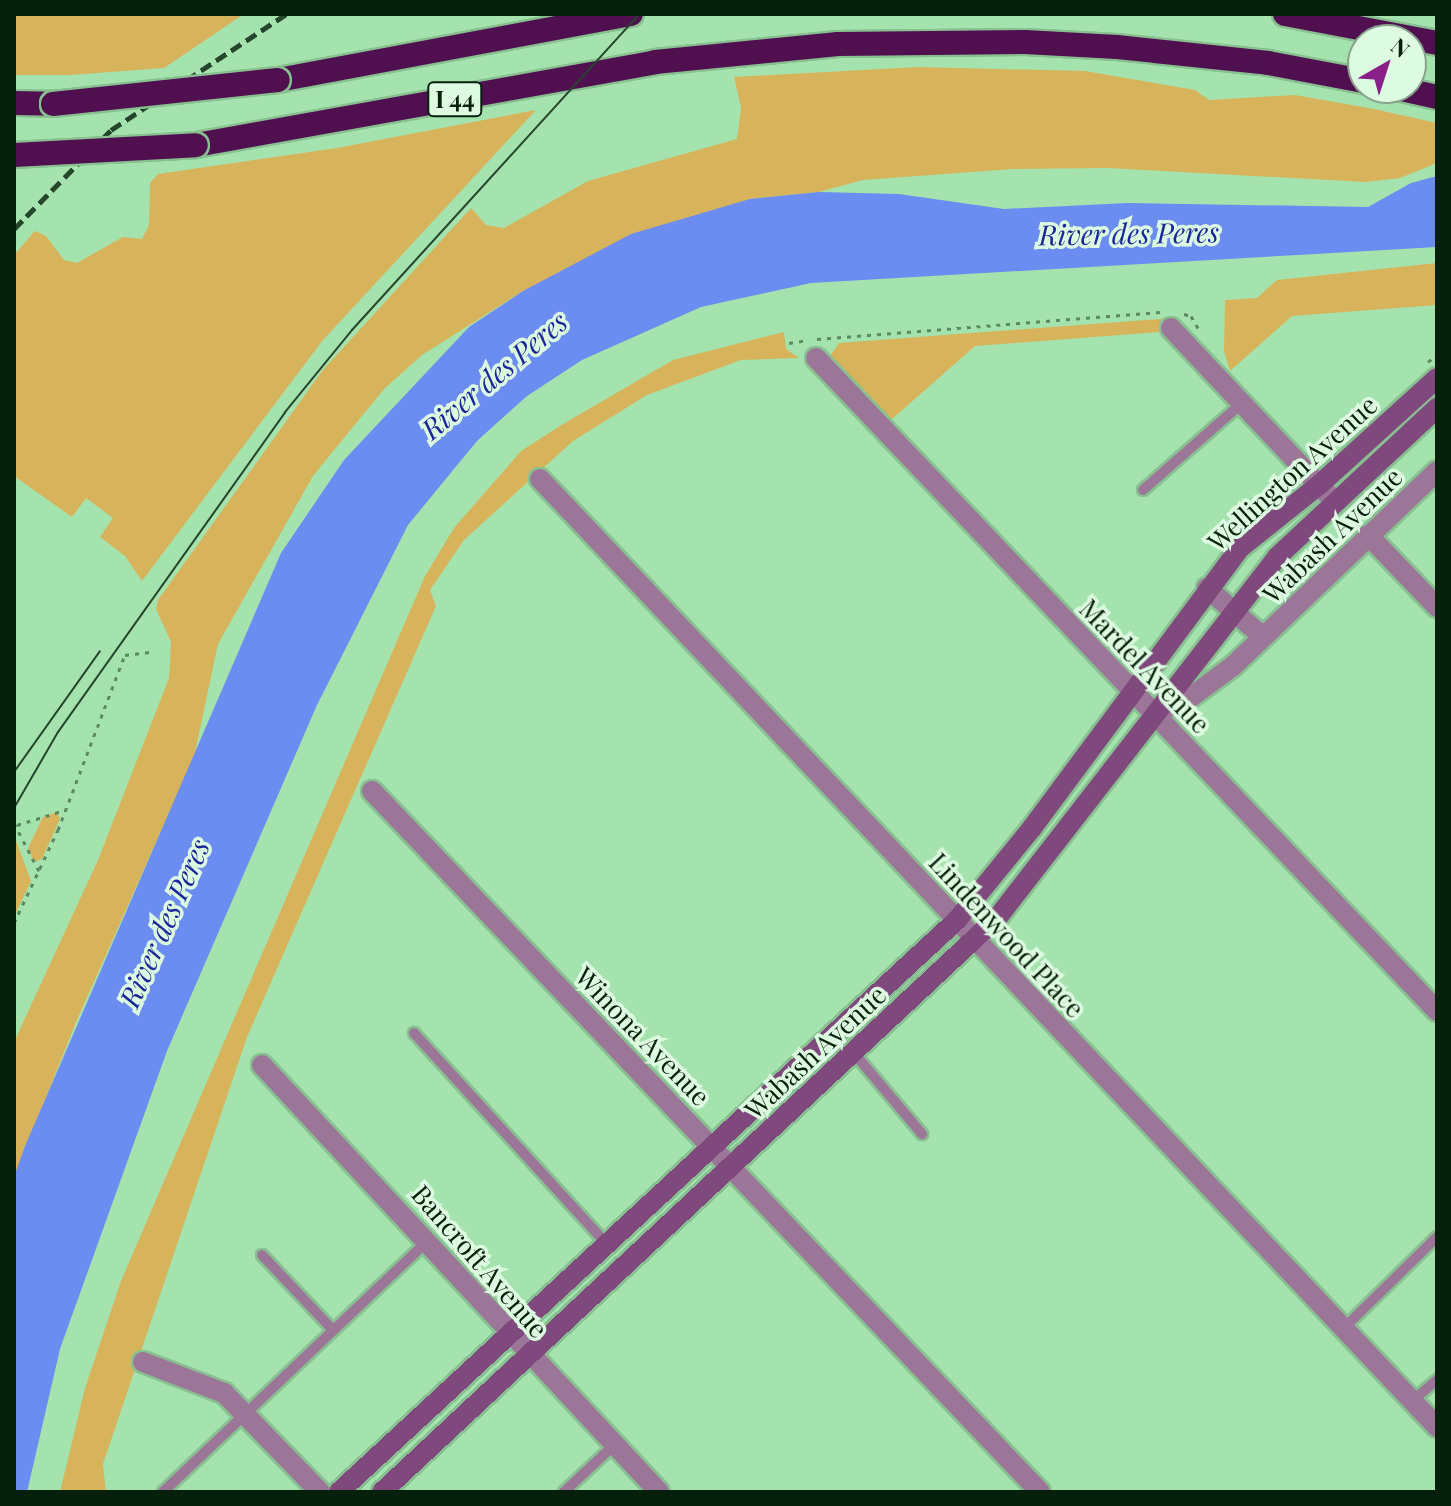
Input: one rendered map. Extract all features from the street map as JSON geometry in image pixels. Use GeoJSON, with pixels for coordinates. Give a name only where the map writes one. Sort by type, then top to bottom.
{"type":"FeatureCollection","features":[{"type":"Feature","properties":{"kind":"highway","name":"I 44"},"geometry":{"type":"LineString","coordinates":[[14,103],[53,104],[278,80],[631,14]]}},
{"type":"Feature","properties":{"kind":"highway"},"geometry":{"type":"LineString","coordinates":[[1285,14],[1437,43]]}},
{"type":"Feature","properties":{"kind":"highway","name":"I 44"},"geometry":{"type":"LineString","coordinates":[[14,155],[196,145],[715,54],[838,44],[1025,42],[1268,63],[1347,78]]}},
{"type":"Feature","properties":{"kind":"main road","name":"Wellington Avenue"},"geometry":{"type":"LineString","coordinates":[[1131,691],[1240,548],[1319,485],[1431,371]]}},
{"type":"Feature","properties":{"kind":"main road","name":"Wellington Avenue"},"geometry":{"type":"LineString","coordinates":[[1154,713],[1232,610],[1277,557],[1437,408]]}},
{"type":"Feature","properties":{"kind":"main road","name":"Wabash Avenue"},"geometry":{"type":"LineString","coordinates":[[339,1492],[710,1145],[957,920],[1131,691]]}},
{"type":"Feature","properties":{"kind":"main road","name":"Wabash Avenue"},"geometry":{"type":"LineString","coordinates":[[382,1492],[974,938],[1064,837],[1154,713]]}},
{"type":"Feature","properties":{"kind":"street"},"geometry":{"type":"LineString","coordinates":[[1174,318],[1198,357],[1335,502]]}},
{"type":"Feature","properties":{"kind":"street","name":"Mardel Avenue"},"geometry":{"type":"LineString","coordinates":[[816,358],[1437,1011]]}},
{"type":"Feature","properties":{"kind":"street","name":"Wabash Avenue"},"geometry":{"type":"LineString","coordinates":[[1154,713],[1187,700],[1263,637],[1437,471]]}},
{"type":"Feature","properties":{"kind":"street","name":"Lindenwood Place"},"geometry":{"type":"LineString","coordinates":[[540,479],[1437,1427]]}},
{"type":"Feature","properties":{"kind":"street"},"geometry":{"type":"LineString","coordinates":[[1368,535],[1437,607]]}},
{"type":"Feature","properties":{"kind":"street","name":"Wabash Avenue"},"geometry":{"type":"LineString","coordinates":[[1207,588],[1263,637]]}},
{"type":"Feature","properties":{"kind":"street","name":"Winona Avenue"},"geometry":{"type":"LineString","coordinates":[[372,791],[1040,1492]]}},
{"type":"Feature","properties":{"kind":"street","name":"Bancroft Avenue"},"geometry":{"type":"LineString","coordinates":[[262,1065],[508,1334],[659,1492]]}},
{"type":"Feature","properties":{"kind":"street"},"geometry":{"type":"LineString","coordinates":[[143,1362],[217,1389],[245,1413],[320,1492]]}},
{"type":"Feature","properties":{"kind":"lane"},"geometry":{"type":"LineString","coordinates":[[1143,490],[1242,403]]}},
{"type":"Feature","properties":{"kind":"lane"},"geometry":{"type":"LineString","coordinates":[[414,1033],[606,1243]]}},
{"type":"Feature","properties":{"kind":"lane"},"geometry":{"type":"LineString","coordinates":[[854,1053],[922,1134]]}},
{"type":"Feature","properties":{"kind":"lane"},"geometry":{"type":"LineString","coordinates":[[1344,1328],[1437,1237]]}},
{"type":"Feature","properties":{"kind":"lane"},"geometry":{"type":"LineString","coordinates":[[163,1492],[426,1242]]}},
{"type":"Feature","properties":{"kind":"lane"},"geometry":{"type":"LineString","coordinates":[[262,1255],[333,1330]]}},
{"type":"Feature","properties":{"kind":"lane"},"geometry":{"type":"LineString","coordinates":[[1412,1401],[1437,1380]]}},
{"type":"Feature","properties":{"kind":"lane"},"geometry":{"type":"LineString","coordinates":[[564,1492],[614,1445]]}},
{"type":"Feature","properties":{"kind":"path"},"geometry":{"type":"LineString","coordinates":[[789,343],[1191,316],[1201,329],[1198,357]]}},
{"type":"Feature","properties":{"kind":"path"},"geometry":{"type":"LineString","coordinates":[[1431,371],[1437,354]]}},
{"type":"Feature","properties":{"kind":"path"},"geometry":{"type":"LineString","coordinates":[[1257,510],[1356,425]]}},
{"type":"Feature","properties":{"kind":"path"},"geometry":{"type":"LineString","coordinates":[[14,923],[65,810],[125,655],[150,652]]}},
{"type":"Feature","properties":{"kind":"path"},"geometry":{"type":"LineString","coordinates":[[39,871],[16,824],[65,810]]}},
{"type":"Feature","properties":{"kind":"shaded area"},"geometry":{"type":"Polygon","coordinates":[[[14,14],[244,14],[164,68],[70,75],[14,75],[14,14]]]}},
{"type":"Feature","properties":{"kind":"shaded area"},"geometry":{"type":"Polygon","coordinates":[[[918,67],[1085,71],[1195,90],[1209,100],[1295,95],[1374,109],[1437,123],[1437,163],[1400,178],[1366,182],[1108,168],[1013,169],[863,180],[819,192],[750,199],[523,291],[422,355],[384,389],[313,476],[218,644],[194,757],[77,1020],[14,1177],[14,1042],[98,860],[169,678],[171,642],[156,609],[158,600],[322,371],[471,208],[486,225],[504,228],[588,181],[737,139],[741,108],[734,77],[918,67]]]}},
{"type":"Feature","properties":{"kind":"shaded area"},"geometry":{"type":"Polygon","coordinates":[[[536,110],[323,340],[142,581],[125,556],[100,537],[113,518],[86,498],[72,517],[14,476],[14,255],[35,231],[46,236],[64,260],[77,263],[123,237],[142,239],[149,225],[150,183],[158,174],[337,148],[536,110]]]}},
{"type":"Feature","properties":{"kind":"shaded area"},"geometry":{"type":"Polygon","coordinates":[[[1437,263],[1437,305],[1292,316],[1230,371],[1224,351],[1225,300],[1257,298],[1277,280],[1437,263]]]}},
{"type":"Feature","properties":{"kind":"shaded area"},"geometry":{"type":"Polygon","coordinates":[[[1160,319],[1173,321],[1160,332],[975,346],[891,420],[830,356],[839,343],[1160,319]]]}},
{"type":"Feature","properties":{"kind":"shaded area"},"geometry":{"type":"Polygon","coordinates":[[[784,332],[786,349],[799,358],[741,360],[647,395],[573,441],[464,540],[430,590],[436,606],[247,1037],[103,1464],[106,1492],[60,1492],[85,1388],[121,1281],[425,576],[454,528],[521,451],[563,424],[673,360],[784,332]]]}},
{"type":"Feature","properties":{"kind":"shaded area"},"geometry":{"type":"Polygon","coordinates":[[[57,812],[60,819],[42,859],[34,862],[28,848],[43,817],[57,812]]]}},
{"type":"Feature","properties":{"kind":"shaded area"},"geometry":{"type":"Polygon","coordinates":[[[14,835],[31,881],[14,917],[15,847],[14,835]]]}},
{"type":"Feature","properties":{"kind":"water","name":"River des Peres"},"geometry":{"type":"Polygon","coordinates":[[[1437,176],[1437,247],[811,283],[701,307],[582,360],[527,396],[477,441],[408,525],[317,705],[167,1051],[60,1349],[27,1492],[14,1492],[14,1177],[25,1146],[281,553],[344,460],[469,327],[523,291],[631,234],[750,199],[819,192],[899,194],[1004,209],[1127,203],[1368,207],[1411,183],[1437,176]]]}},
{"type":"Feature","properties":{"kind":"tram line"},"geometry":{"type":"LineString","coordinates":[[14,808],[58,732],[285,412],[352,330],[640,14]]}},
{"type":"Feature","properties":{"kind":"tram line"},"geometry":{"type":"LineString","coordinates":[[14,772],[100,651]]}},
{"type":"Feature","properties":{"kind":"railway"},"geometry":{"type":"LineString","coordinates":[[14,229],[111,130],[286,14]]}}]}
